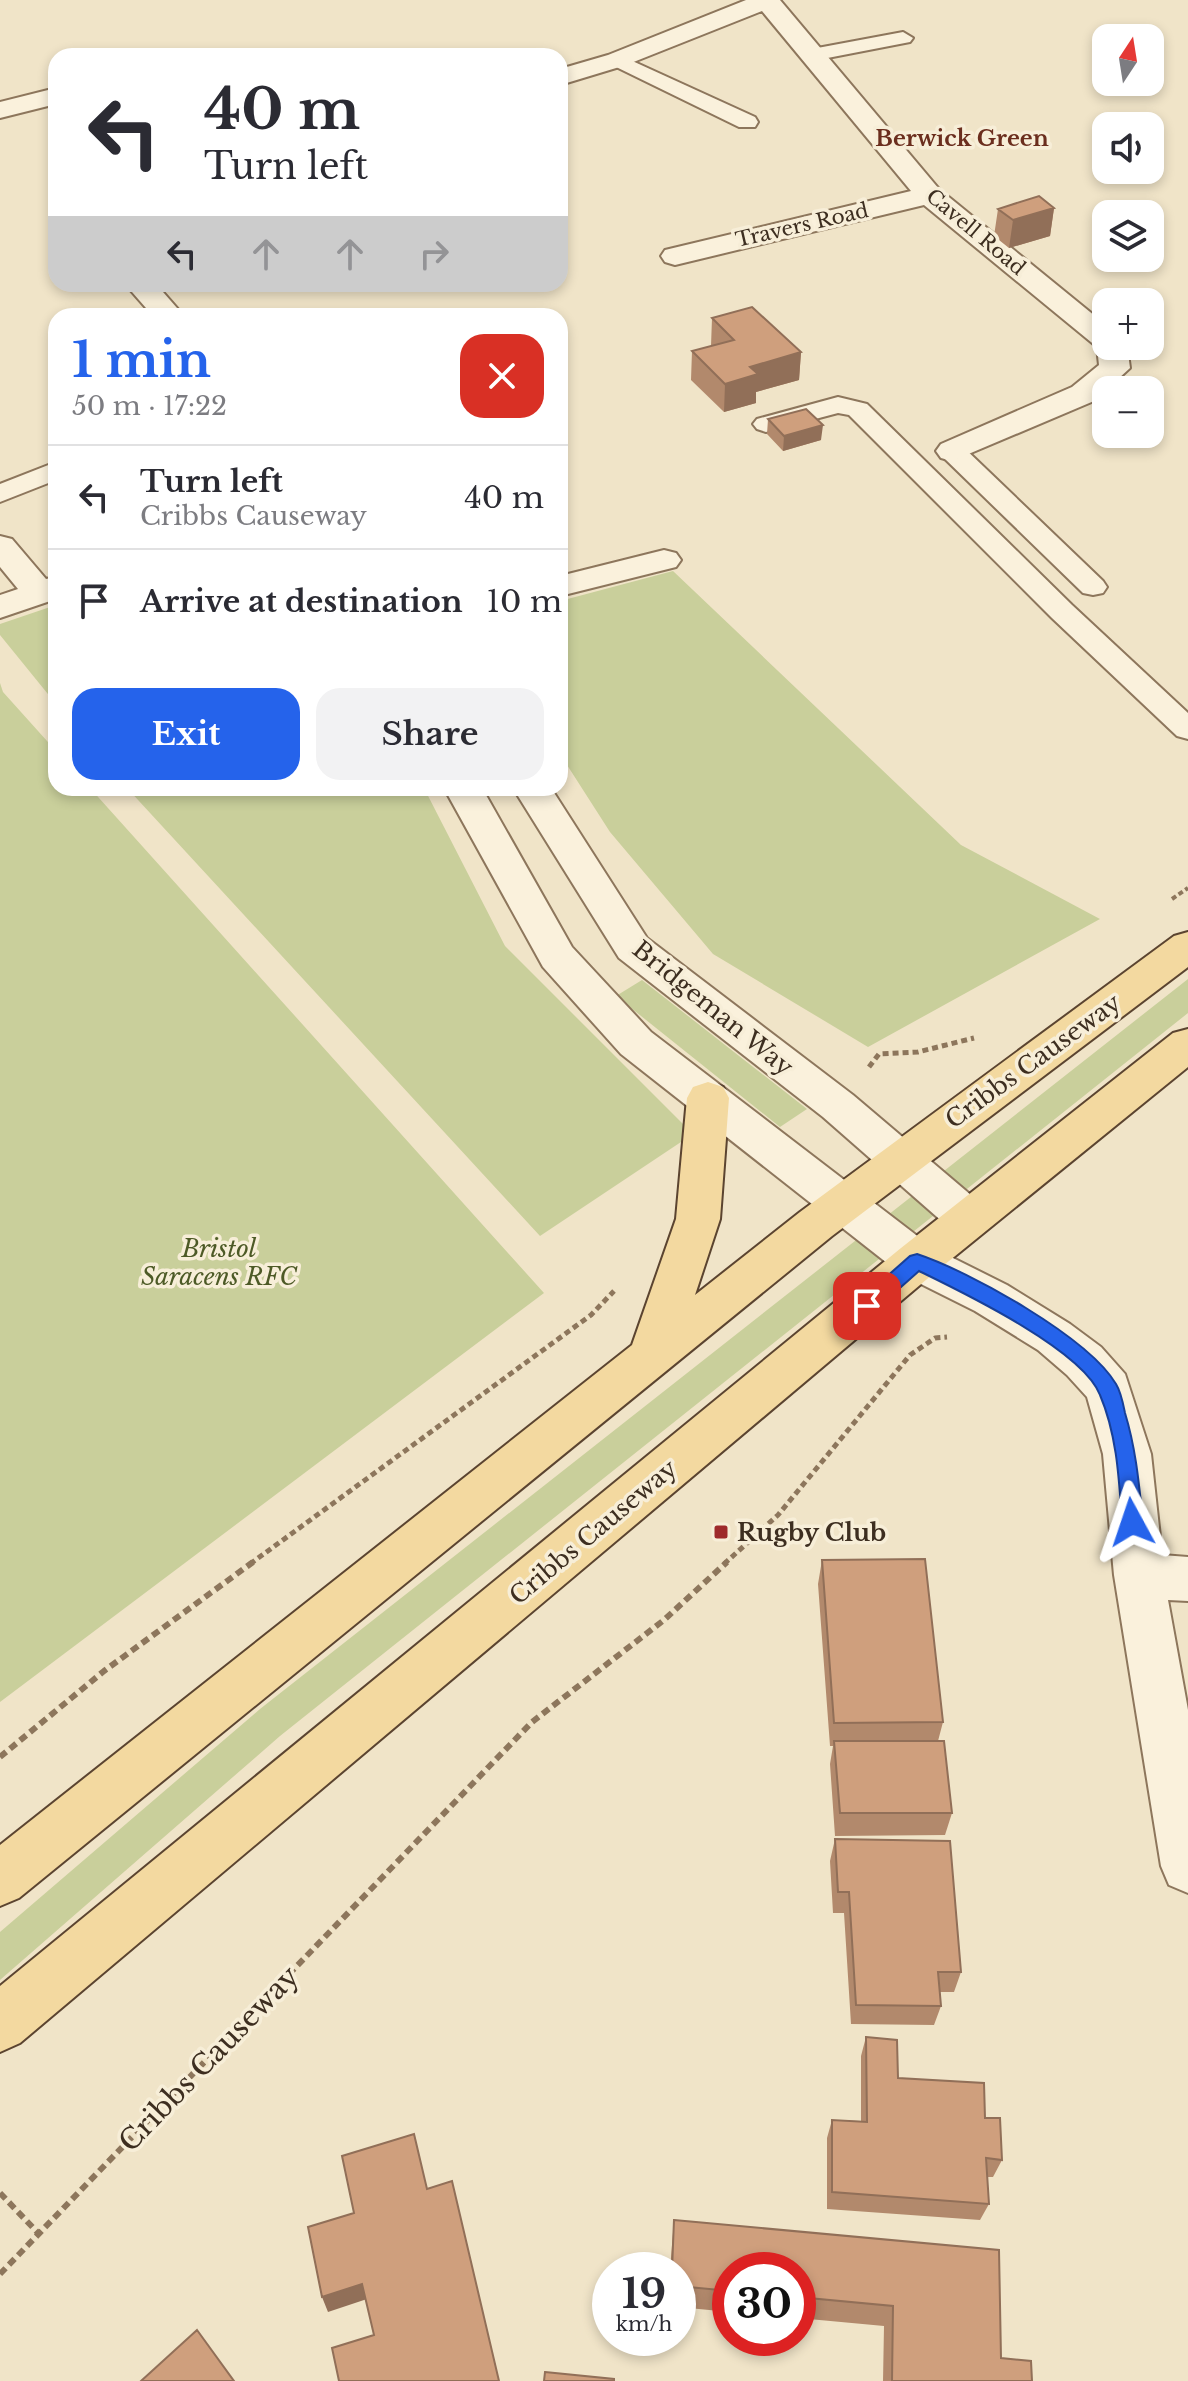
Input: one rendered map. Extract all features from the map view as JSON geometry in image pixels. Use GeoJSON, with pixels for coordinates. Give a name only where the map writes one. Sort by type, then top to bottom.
{"type":"FeatureCollection","features":[{"type":"Feature","properties":{"kind":"main road","name":"Cribbs Causeway"},"geometry":{"type":"LineString","coordinates":[[0,1879],[652,1354],[902,1158],[1188,946]]}},
{"type":"Feature","properties":{"kind":"main road","name":"Cribbs Causeway"},"geometry":{"type":"LineString","coordinates":[[0,2023],[917,1261],[1188,1044]]}},
{"type":"Feature","properties":{"kind":"main road"},"geometry":{"type":"LineString","coordinates":[[652,1354],[698,1219],[708,1098]]}},
{"type":"Feature","properties":{"kind":"street","name":"Cavell Road"},"geometry":{"type":"LineString","coordinates":[[767,0],[929,195],[1092,329]]}},
{"type":"Feature","properties":{"kind":"street"},"geometry":{"type":"LineString","coordinates":[[568,75],[617,60],[767,0]]}},
{"type":"Feature","properties":{"kind":"street"},"geometry":{"type":"LineString","coordinates":[[0,110],[48,98]]}},
{"type":"Feature","properties":{"kind":"street","name":"Travers Road"},"geometry":{"type":"LineString","coordinates":[[675,256],[929,195]]}},
{"type":"Feature","properties":{"kind":"street"},"geometry":{"type":"LineString","coordinates":[[147,292],[162,308]]}},
{"type":"Feature","properties":{"kind":"street"},"geometry":{"type":"LineString","coordinates":[[952,451],[1083,394],[1115,368],[1114,360]]}},
{"type":"Feature","properties":{"kind":"street"},"geometry":{"type":"LineString","coordinates":[[0,546],[48,590],[0,607]]}},
{"type":"Feature","properties":{"kind":"street"},"geometry":{"type":"LineString","coordinates":[[568,584],[664,560]]}},
{"type":"Feature","properties":{"kind":"street"},"geometry":{"type":"LineString","coordinates":[[467,796],[557,957],[636,1043],[917,1261],[991,1298],[1054,1337],[1084,1361],[1108,1388],[1164,1577],[1188,1866]]}},
{"type":"Feature","properties":{"kind":"street","name":"Bridgeman Way"},"geometry":{"type":"LineString","coordinates":[[537,796],[633,948],[703,1005],[838,1106],[902,1158],[969,1219]]}},
{"type":"Feature","properties":{"kind":"lane"},"geometry":{"type":"LineString","coordinates":[[812,55],[903,38]]}},
{"type":"Feature","properties":{"kind":"lane"},"geometry":{"type":"LineString","coordinates":[[617,60],[747,122]]}},
{"type":"Feature","properties":{"kind":"lane"},"geometry":{"type":"LineString","coordinates":[[766,424],[838,405],[858,409],[1013,566],[1134,682],[1188,729]]}},
{"type":"Feature","properties":{"kind":"lane"},"geometry":{"type":"LineString","coordinates":[[952,451],[1093,587]]}},
{"type":"Feature","properties":{"kind":"lane"},"geometry":{"type":"LineString","coordinates":[[0,494],[48,473]]}},
{"type":"Feature","properties":{"kind":"path"},"geometry":{"type":"LineString","coordinates":[[1163,906],[1188,888]]}},
{"type":"Feature","properties":{"kind":"path"},"geometry":{"type":"LineString","coordinates":[[838,1106],[879,1054],[918,1052],[958,1044],[984,1034]]}},
{"type":"Feature","properties":{"kind":"path"},"geometry":{"type":"LineString","coordinates":[[0,1757],[104,1671],[591,1315],[617,1287]]}},
{"type":"Feature","properties":{"kind":"path","name":"Cribbs Causeway"},"geometry":{"type":"LineString","coordinates":[[0,2274],[532,1722],[664,1620],[767,1526],[910,1355],[935,1338],[959,1336],[991,1298]]}},
{"type":"Feature","properties":{"kind":"path"},"geometry":{"type":"LineString","coordinates":[[0,2193],[40,2235]]}},
{"type":"Feature","properties":{"kind":"green space"},"geometry":{"type":"Polygon","coordinates":[[[673,571],[961,845],[1100,919],[868,1047],[713,954],[610,832],[568,766],[568,599],[673,571]]]}},
{"type":"Feature","properties":{"kind":"green space"},"geometry":{"type":"Polygon","coordinates":[[[48,608],[48,694],[0,635],[0,624],[48,608]]]}},
{"type":"Feature","properties":{"kind":"green space","name":"Bristol Saracens RFC"},"geometry":{"type":"Polygon","coordinates":[[[0,683],[3,692],[48,742],[48,796],[97,796],[544,1293],[0,1702],[0,683]]]}},
{"type":"Feature","properties":{"kind":"green space"},"geometry":{"type":"Polygon","coordinates":[[[134,796],[428,796],[505,946],[693,1134],[540,1236],[134,796]]]}},
{"type":"Feature","properties":{"kind":"green space"},"geometry":{"type":"Polygon","coordinates":[[[1188,979],[1188,1013],[280,1736],[0,1980],[0,1932],[260,1709],[1188,979]]]}},
{"type":"Feature","properties":{"kind":"green space"},"geometry":{"type":"Polygon","coordinates":[[[642,980],[807,1109],[780,1127],[616,996],[642,980]]]}},
{"type":"Feature","properties":{"kind":"building"},"geometry":{"type":"Polygon","coordinates":[[[1039,196],[1054,208],[1013,220],[998,209],[1039,196]]]}},
{"type":"Feature","properties":{"kind":"building"},"geometry":{"type":"Polygon","coordinates":[[[752,307],[801,352],[750,367],[758,374],[725,384],[692,351],[734,340],[712,318],[752,307]]]}},
{"type":"Feature","properties":{"kind":"building"},"geometry":{"type":"Polygon","coordinates":[[[806,409],[823,425],[784,436],[768,419],[806,409]]]}},
{"type":"Feature","properties":{"kind":"building"},"geometry":{"type":"Polygon","coordinates":[[[925,1559],[943,1722],[834,1723],[822,1560],[925,1559]]]}},
{"type":"Feature","properties":{"kind":"building"},"geometry":{"type":"Polygon","coordinates":[[[834,1741],[944,1741],[952,1813],[840,1813],[834,1741]]]}},
{"type":"Feature","properties":{"kind":"building"},"geometry":{"type":"Polygon","coordinates":[[[835,1839],[950,1841],[961,1972],[938,1972],[941,2006],[856,2005],[849,1892],[838,1892],[835,1839]]]}},
{"type":"Feature","properties":{"kind":"building"},"geometry":{"type":"Polygon","coordinates":[[[866,2037],[897,2040],[898,2078],[984,2083],[985,2118],[1000,2118],[1002,2160],[986,2158],[989,2204],[832,2192],[832,2120],[867,2122],[866,2037]]]}},
{"type":"Feature","properties":{"kind":"building"},"geometry":{"type":"Polygon","coordinates":[[[414,2134],[427,2189],[452,2181],[499,2381],[339,2381],[332,2348],[374,2335],[362,2284],[322,2297],[308,2227],[354,2213],[342,2156],[414,2134]]]}},
{"type":"Feature","properties":{"kind":"building"},"geometry":{"type":"Polygon","coordinates":[[[674,2220],[999,2250],[1001,2358],[1031,2361],[1032,2381],[892,2381],[893,2306],[816,2299],[816,2252],[712,2252],[712,2289],[696,2288],[696,2252],[673,2252],[674,2220]]]}},
{"type":"Feature","properties":{"kind":"building"},"geometry":{"type":"Polygon","coordinates":[[[197,2330],[234,2381],[141,2381],[197,2330]]]}},
{"type":"Feature","properties":{"kind":"building"},"geometry":{"type":"Polygon","coordinates":[[[545,2372],[614,2379],[614,2381],[544,2381],[545,2372]]]}},
{"type":"Feature","properties":{"kind":"place","name":"Rugby Club"},"geometry":{"type":"Point","coordinates":[721,1532]}},
{"type":"Feature","properties":{"kind":"district","name":"Berwick Green"},"geometry":{"type":"Point","coordinates":[962,138]}},
{"type":"Feature","properties":{"kind":"route"},"geometry":{"type":"LineString","coordinates":[[867,1306],[917,1261],[991,1298],[1054,1337],[1084,1361],[1108,1388],[1127,1454],[1132,1522]]}}]}
